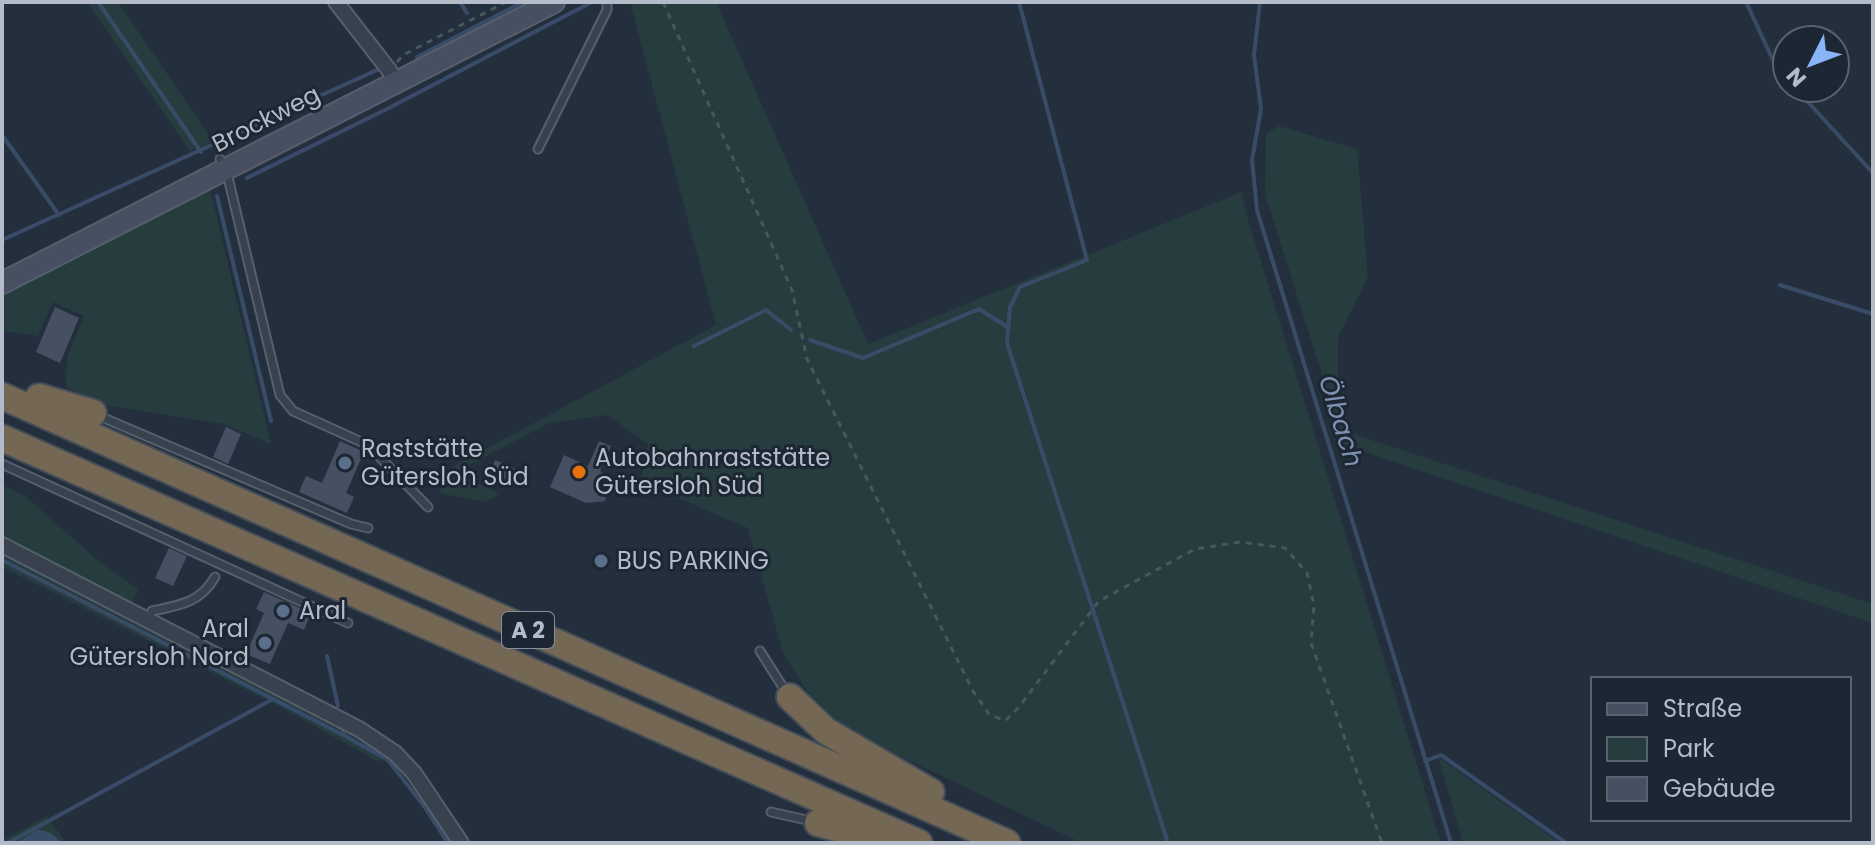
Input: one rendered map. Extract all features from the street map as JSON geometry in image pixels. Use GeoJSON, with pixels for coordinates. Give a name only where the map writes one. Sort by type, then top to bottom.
{"type":"FeatureCollection","features":[{"type":"Feature","properties":{"kind":"highway"},"geometry":{"type":"LineString","coordinates":[[2,383],[93,413]]}},
{"type":"Feature","properties":{"kind":"highway","name":"A 2"},"geometry":{"type":"LineString","coordinates":[[2,396],[1007,843]]}},
{"type":"Feature","properties":{"kind":"highway","name":"A 2"},"geometry":{"type":"LineString","coordinates":[[2,438],[919,843]]}},
{"type":"Feature","properties":{"kind":"highway"},"geometry":{"type":"LineString","coordinates":[[787,693],[826,731],[1021,843]]}},
{"type":"Feature","properties":{"kind":"highway"},"geometry":{"type":"LineString","coordinates":[[818,823],[878,843]]}},
{"type":"Feature","properties":{"kind":"street"},"geometry":{"type":"LineString","coordinates":[[336,2],[393,77]]}},
{"type":"Feature","properties":{"kind":"street","name":"Brockweg"},"geometry":{"type":"LineString","coordinates":[[2,283],[393,77],[554,2]]}},
{"type":"Feature","properties":{"kind":"street"},"geometry":{"type":"LineString","coordinates":[[2,545],[359,729],[395,753],[414,773],[461,843]]}},
{"type":"Feature","properties":{"kind":"lane"},"geometry":{"type":"LineString","coordinates":[[538,149],[607,10],[607,2]]}},
{"type":"Feature","properties":{"kind":"lane"},"geometry":{"type":"LineString","coordinates":[[223,164],[280,395],[293,411],[368,445],[428,507]]}},
{"type":"Feature","properties":{"kind":"lane"},"geometry":{"type":"LineString","coordinates":[[93,413],[351,524],[368,528]]}},
{"type":"Feature","properties":{"kind":"lane"},"geometry":{"type":"LineString","coordinates":[[2,464],[348,623]]}},
{"type":"Feature","properties":{"kind":"lane"},"geometry":{"type":"LineString","coordinates":[[147,620],[152,611],[202,595],[215,577]]}},
{"type":"Feature","properties":{"kind":"lane"},"geometry":{"type":"LineString","coordinates":[[760,651],[787,693]]}},
{"type":"Feature","properties":{"kind":"lane"},"geometry":{"type":"LineString","coordinates":[[759,665],[767,669],[787,693]]}},
{"type":"Feature","properties":{"kind":"lane"},"geometry":{"type":"LineString","coordinates":[[771,812],[818,823]]}},
{"type":"Feature","properties":{"kind":"path"},"geometry":{"type":"LineString","coordinates":[[393,77],[403,55],[506,2]]}},
{"type":"Feature","properties":{"kind":"path"},"geometry":{"type":"LineString","coordinates":[[663,2],[792,290],[807,359],[973,691],[989,714],[1005,721],[1019,707],[1099,601],[1195,549],[1240,542],[1285,548],[1307,573],[1314,606],[1311,643],[1382,843]]}},
{"type":"Feature","properties":{"kind":"green space"},"geometry":{"type":"Polygon","coordinates":[[[87,2],[118,2],[213,141],[190,151],[87,2]]]}},
{"type":"Feature","properties":{"kind":"green space"},"geometry":{"type":"Polygon","coordinates":[[[630,2],[716,2],[868,344],[1242,192],[1441,843],[1082,843],[864,739],[838,721],[806,690],[783,653],[748,528],[641,482],[648,444],[608,415],[549,423],[456,472],[499,494],[486,502],[439,493],[452,467],[716,325],[630,2]]]}},
{"type":"Feature","properties":{"kind":"green space"},"geometry":{"type":"Polygon","coordinates":[[[1279,126],[1357,149],[1368,277],[1338,337],[1338,378],[1350,433],[1873,604],[1873,623],[1344,445],[1265,194],[1266,134],[1279,126]]]}},
{"type":"Feature","properties":{"kind":"green space"},"geometry":{"type":"Polygon","coordinates":[[[210,189],[271,444],[224,424],[91,403],[66,386],[67,357],[84,316],[53,302],[38,336],[2,330],[2,296],[210,189]]]}},
{"type":"Feature","properties":{"kind":"green space"},"geometry":{"type":"Polygon","coordinates":[[[2,485],[24,495],[96,559],[138,589],[131,606],[2,540],[2,485]]]}},
{"type":"Feature","properties":{"kind":"green space"},"geometry":{"type":"Polygon","coordinates":[[[2,554],[355,732],[388,754],[379,762],[273,703],[2,567],[2,554]]]}},
{"type":"Feature","properties":{"kind":"green space"},"geometry":{"type":"Polygon","coordinates":[[[1438,757],[1560,843],[1463,843],[1438,757]]]}},
{"type":"Feature","properties":{"kind":"green space"},"geometry":{"type":"Polygon","coordinates":[[[47,816],[66,843],[2,843],[2,841],[47,816]]]}},
{"type":"Feature","properties":{"kind":"water"},"geometry":{"type":"Polygon","coordinates":[[[37,830],[50,833],[61,843],[16,843],[37,830]]]}},
{"type":"Feature","properties":{"kind":"building"},"geometry":{"type":"Polygon","coordinates":[[[55,307],[79,318],[60,363],[36,352],[55,307]]]}},
{"type":"Feature","properties":{"kind":"building"},"geometry":{"type":"Polygon","coordinates":[[[226,427],[241,434],[228,464],[213,457],[226,427]]]}},
{"type":"Feature","properties":{"kind":"building"},"geometry":{"type":"Polygon","coordinates":[[[340,441],[364,452],[346,493],[354,497],[347,513],[299,492],[306,476],[322,483],[340,441]]]}},
{"type":"Feature","properties":{"kind":"building","name":"Autobahnraststätte Gütersloh Süd"},"geometry":{"type":"Polygon","coordinates":[[[599,441],[611,446],[600,470],[609,483],[605,501],[586,503],[550,487],[564,455],[588,466],[599,441]]]}},
{"type":"Feature","properties":{"kind":"building"},"geometry":{"type":"Polygon","coordinates":[[[495,460],[518,470],[512,482],[490,472],[495,460]]]}},
{"type":"Feature","properties":{"kind":"building"},"geometry":{"type":"Polygon","coordinates":[[[169,548],[187,556],[173,586],[155,578],[169,548]]]}},
{"type":"Feature","properties":{"kind":"building"},"geometry":{"type":"Polygon","coordinates":[[[264,592],[311,613],[304,630],[288,623],[270,664],[246,654],[264,613],[256,609],[264,592]]]}},
{"type":"Feature","properties":{"kind":"waterway"},"geometry":{"type":"LineString","coordinates":[[98,2],[201,152]]}},
{"type":"Feature","properties":{"kind":"waterway"},"geometry":{"type":"LineString","coordinates":[[460,2],[467,13]]}},
{"type":"Feature","properties":{"kind":"waterway"},"geometry":{"type":"LineString","coordinates":[[417,57],[523,2]]}},
{"type":"Feature","properties":{"kind":"waterway"},"geometry":{"type":"LineString","coordinates":[[247,178],[592,2]]}},
{"type":"Feature","properties":{"kind":"waterway"},"geometry":{"type":"LineString","coordinates":[[1019,2],[1087,260],[1020,287],[1010,307],[1007,343],[1168,843]]}},
{"type":"Feature","properties":{"kind":"waterway","name":"Ölbach"},"geometry":{"type":"LineString","coordinates":[[1260,2],[1254,55],[1261,109],[1252,160],[1257,210],[1451,843]]}},
{"type":"Feature","properties":{"kind":"waterway"},"geometry":{"type":"LineString","coordinates":[[1746,2],[1771,56]]}},
{"type":"Feature","properties":{"kind":"waterway"},"geometry":{"type":"LineString","coordinates":[[2,240],[377,70]]}},
{"type":"Feature","properties":{"kind":"waterway"},"geometry":{"type":"LineString","coordinates":[[1810,104],[1873,173]]}},
{"type":"Feature","properties":{"kind":"waterway"},"geometry":{"type":"LineString","coordinates":[[2,135],[59,215]]}},
{"type":"Feature","properties":{"kind":"waterway"},"geometry":{"type":"LineString","coordinates":[[217,196],[271,421]]}},
{"type":"Feature","properties":{"kind":"waterway"},"geometry":{"type":"LineString","coordinates":[[1780,285],[1873,314]]}},
{"type":"Feature","properties":{"kind":"waterway"},"geometry":{"type":"LineString","coordinates":[[810,340],[863,358],[979,309],[1009,328]]}},
{"type":"Feature","properties":{"kind":"waterway"},"geometry":{"type":"LineString","coordinates":[[694,346],[766,310],[791,330]]}},
{"type":"Feature","properties":{"kind":"waterway"},"geometry":{"type":"LineString","coordinates":[[2,560],[345,736]]}},
{"type":"Feature","properties":{"kind":"waterway"},"geometry":{"type":"LineString","coordinates":[[327,656],[338,706]]}},
{"type":"Feature","properties":{"kind":"waterway"},"geometry":{"type":"LineString","coordinates":[[8,843],[273,699]]}},
{"type":"Feature","properties":{"kind":"waterway"},"geometry":{"type":"LineString","coordinates":[[343,731],[345,736],[388,760],[448,843]]}},
{"type":"Feature","properties":{"kind":"waterway"},"geometry":{"type":"LineString","coordinates":[[1425,761],[1441,755],[1566,843]]}},
{"type":"Feature","properties":{"kind":"place","name":"Raststätte Gütersloh Süd"},"geometry":{"type":"Point","coordinates":[345,463]}},
{"type":"Feature","properties":{"kind":"place","name":"Autobahnraststätte Gütersloh Süd"},"geometry":{"type":"Point","coordinates":[579,472]}},
{"type":"Feature","properties":{"kind":"place","name":"BUS PARKING"},"geometry":{"type":"Point","coordinates":[601,561]}},
{"type":"Feature","properties":{"kind":"place","name":"Aral"},"geometry":{"type":"Point","coordinates":[283,611]}},
{"type":"Feature","properties":{"kind":"place","name":"Aral Gütersloh Nord"},"geometry":{"type":"Point","coordinates":[265,643]}}]}
